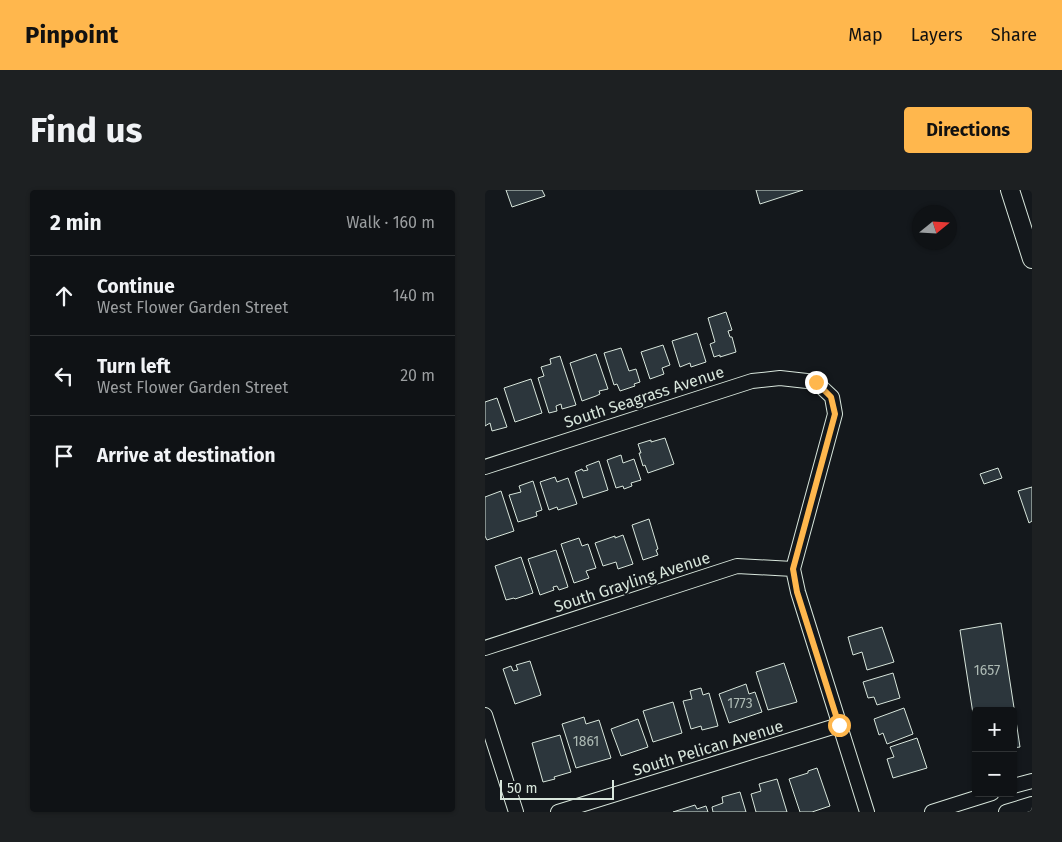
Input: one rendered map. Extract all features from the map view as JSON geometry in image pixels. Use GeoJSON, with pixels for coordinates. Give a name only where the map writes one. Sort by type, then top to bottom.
{"type":"FeatureCollection","features":[{"type":"Feature","properties":{"kind":"street"},"geometry":{"type":"LineString","coordinates":[[1010,190],[1032,259]]}},
{"type":"Feature","properties":{"kind":"street","name":"South Seagrass Avenue"},"geometry":{"type":"LineString","coordinates":[[485,467],[753,381],[780,378],[816,382],[831,397],[835,414],[793,569]]}},
{"type":"Feature","properties":{"kind":"street","name":"South Grayling Avenue"},"geometry":{"type":"LineString","coordinates":[[485,648],[737,566],[793,569]]}},
{"type":"Feature","properties":{"kind":"street"},"geometry":{"type":"LineString","coordinates":[[793,569],[797,592],[867,812]]}},
{"type":"Feature","properties":{"kind":"street"},"geometry":{"type":"LineString","coordinates":[[485,716],[516,812]]}},
{"type":"Feature","properties":{"kind":"street","name":"South Pelican Avenue"},"geometry":{"type":"LineString","coordinates":[[558,812],[839,725]]}},
{"type":"Feature","properties":{"kind":"street"},"geometry":{"type":"LineString","coordinates":[[1017,785],[1032,780]]}},
{"type":"Feature","properties":{"kind":"street"},"geometry":{"type":"LineString","coordinates":[[932,812],[979,797]]}},
{"type":"Feature","properties":{"kind":"street"},"geometry":{"type":"LineString","coordinates":[[1006,812],[1032,804]]}},
{"type":"Feature","properties":{"kind":"building"},"geometry":{"type":"Polygon","coordinates":[[[506,190],[542,190],[545,196],[512,207],[506,190]]]}},
{"type":"Feature","properties":{"kind":"building"},"geometry":{"type":"Polygon","coordinates":[[[756,190],[803,190],[760,204],[756,190]]]}},
{"type":"Feature","properties":{"kind":"building"},"geometry":{"type":"Polygon","coordinates":[[[726,312],[732,330],[728,331],[730,337],[732,337],[736,352],[714,357],[710,344],[715,342],[708,318],[726,312]]]}},
{"type":"Feature","properties":{"kind":"building"},"geometry":{"type":"Polygon","coordinates":[[[697,333],[706,362],[691,367],[690,363],[680,367],[672,341],[697,333]]]}},
{"type":"Feature","properties":{"kind":"building"},"geometry":{"type":"Polygon","coordinates":[[[663,345],[670,365],[662,368],[664,374],[650,379],[641,352],[663,345]]]}},
{"type":"Feature","properties":{"kind":"building"},"geometry":{"type":"Polygon","coordinates":[[[621,348],[629,371],[636,369],[640,382],[634,384],[635,386],[620,391],[617,384],[614,385],[604,353],[621,348]]]}},
{"type":"Feature","properties":{"kind":"building"},"geometry":{"type":"Polygon","coordinates":[[[596,354],[608,389],[599,391],[600,394],[582,401],[570,363],[596,354]]]}},
{"type":"Feature","properties":{"kind":"building"},"geometry":{"type":"Polygon","coordinates":[[[560,356],[576,405],[562,409],[561,404],[556,406],[557,411],[549,413],[538,378],[544,376],[541,367],[551,364],[550,359],[560,356]]]}},
{"type":"Feature","properties":{"kind":"building"},"geometry":{"type":"Polygon","coordinates":[[[531,379],[542,413],[515,422],[504,388],[531,379]]]}},
{"type":"Feature","properties":{"kind":"building"},"geometry":{"type":"Polygon","coordinates":[[[497,398],[507,427],[492,431],[490,423],[485,426],[485,402],[497,398]]]}},
{"type":"Feature","properties":{"kind":"building"},"geometry":{"type":"Polygon","coordinates":[[[665,438],[674,464],[648,473],[645,465],[643,466],[638,444],[665,438]]]}},
{"type":"Feature","properties":{"kind":"building"},"geometry":{"type":"Polygon","coordinates":[[[621,455],[623,463],[634,459],[641,480],[631,483],[632,486],[624,489],[623,486],[616,488],[607,460],[621,455]]]}},
{"type":"Feature","properties":{"kind":"building"},"geometry":{"type":"Polygon","coordinates":[[[599,461],[608,490],[583,498],[575,472],[582,469],[583,471],[588,470],[586,466],[599,461]]]}},
{"type":"Feature","properties":{"kind":"building"},"geometry":{"type":"Polygon","coordinates":[[[998,468],[1002,478],[984,484],[980,474],[998,468]]]}},
{"type":"Feature","properties":{"kind":"building"},"geometry":{"type":"Polygon","coordinates":[[[555,477],[557,482],[568,478],[577,504],[558,510],[557,507],[549,510],[540,482],[555,477]]]}},
{"type":"Feature","properties":{"kind":"building"},"geometry":{"type":"Polygon","coordinates":[[[533,481],[542,510],[536,512],[537,516],[518,522],[509,495],[521,492],[519,486],[533,481]]]}},
{"type":"Feature","properties":{"kind":"building"},"geometry":{"type":"Polygon","coordinates":[[[1032,487],[1032,521],[1029,523],[1018,491],[1032,487]]]}},
{"type":"Feature","properties":{"kind":"building"},"geometry":{"type":"Polygon","coordinates":[[[501,491],[514,531],[487,540],[485,536],[485,497],[501,491]]]}},
{"type":"Feature","properties":{"kind":"building"},"geometry":{"type":"Polygon","coordinates":[[[649,519],[658,555],[643,560],[632,525],[649,519]]]}},
{"type":"Feature","properties":{"kind":"building"},"geometry":{"type":"Polygon","coordinates":[[[623,535],[633,564],[618,569],[616,562],[603,566],[595,543],[623,535]]]}},
{"type":"Feature","properties":{"kind":"building"},"geometry":{"type":"Polygon","coordinates":[[[579,538],[582,546],[588,544],[596,568],[586,571],[589,578],[574,583],[561,544],[579,538]]]}},
{"type":"Feature","properties":{"kind":"building"},"geometry":{"type":"Polygon","coordinates":[[[556,550],[568,587],[559,590],[557,586],[553,587],[554,590],[540,595],[528,559],[556,550]]]}},
{"type":"Feature","properties":{"kind":"building"},"geometry":{"type":"Polygon","coordinates":[[[521,557],[533,593],[506,600],[495,566],[521,557]]]}},
{"type":"Feature","properties":{"kind":"building"},"geometry":{"type":"Polygon","coordinates":[[[1001,623],[1014,707],[972,707],[960,630],[1001,623]]]}},
{"type":"Feature","properties":{"kind":"building"},"geometry":{"type":"Polygon","coordinates":[[[882,627],[894,662],[867,670],[862,652],[853,655],[848,637],[882,627]]]}},
{"type":"Feature","properties":{"kind":"building"},"geometry":{"type":"Polygon","coordinates":[[[530,661],[541,695],[515,704],[503,669],[511,666],[513,671],[518,670],[516,665],[530,661]]]}},
{"type":"Feature","properties":{"kind":"building"},"geometry":{"type":"Polygon","coordinates":[[[784,663],[797,702],[768,710],[756,672],[784,663]]]}},
{"type":"Feature","properties":{"kind":"building"},"geometry":{"type":"Polygon","coordinates":[[[893,673],[900,698],[877,705],[874,697],[868,698],[863,682],[893,673]]]}},
{"type":"Feature","properties":{"kind":"building"},"geometry":{"type":"Polygon","coordinates":[[[746,684],[749,694],[755,692],[762,712],[729,723],[719,694],[746,684]]]}},
{"type":"Feature","properties":{"kind":"building"},"geometry":{"type":"Polygon","coordinates":[[[701,688],[703,695],[709,693],[718,726],[702,730],[701,726],[691,729],[683,701],[692,699],[690,691],[701,688]]]}},
{"type":"Feature","properties":{"kind":"building"},"geometry":{"type":"Polygon","coordinates":[[[673,702],[682,733],[653,742],[643,711],[673,702]]]}},
{"type":"Feature","properties":{"kind":"building"},"geometry":{"type":"Polygon","coordinates":[[[904,708],[913,734],[887,744],[883,733],[879,735],[874,719],[904,708]]]}},
{"type":"Feature","properties":{"kind":"building"},"geometry":{"type":"Polygon","coordinates":[[[584,717],[586,724],[599,720],[611,758],[576,768],[562,724],[584,717]]]}},
{"type":"Feature","properties":{"kind":"building"},"geometry":{"type":"Polygon","coordinates":[[[638,719],[648,747],[621,756],[611,729],[638,719]]]}},
{"type":"Feature","properties":{"kind":"building"},"geometry":{"type":"Polygon","coordinates":[[[1017,727],[1020,747],[1017,747],[1017,727]]]}},
{"type":"Feature","properties":{"kind":"building"},"geometry":{"type":"Polygon","coordinates":[[[560,735],[571,772],[543,782],[532,743],[560,735]]]}},
{"type":"Feature","properties":{"kind":"building"},"geometry":{"type":"Polygon","coordinates":[[[917,738],[927,768],[893,778],[887,759],[894,757],[890,747],[917,738]]]}},
{"type":"Feature","properties":{"kind":"building"},"geometry":{"type":"Polygon","coordinates":[[[817,768],[830,806],[812,812],[800,812],[789,779],[817,768]]]}},
{"type":"Feature","properties":{"kind":"building"},"geometry":{"type":"Polygon","coordinates":[[[777,779],[787,812],[756,812],[751,794],[761,791],[759,784],[777,779]]]}},
{"type":"Feature","properties":{"kind":"building"},"geometry":{"type":"Polygon","coordinates":[[[740,792],[746,812],[713,812],[712,807],[723,803],[722,797],[740,792]]]}},
{"type":"Feature","properties":{"kind":"building"},"geometry":{"type":"Polygon","coordinates":[[[695,805],[697,809],[706,806],[708,812],[673,812],[695,805]]]}},
{"type":"Feature","properties":{"kind":"route"},"geometry":{"type":"LineString","coordinates":[[816,382],[831,397],[835,414],[793,569],[797,592],[839,725]]}}]}
